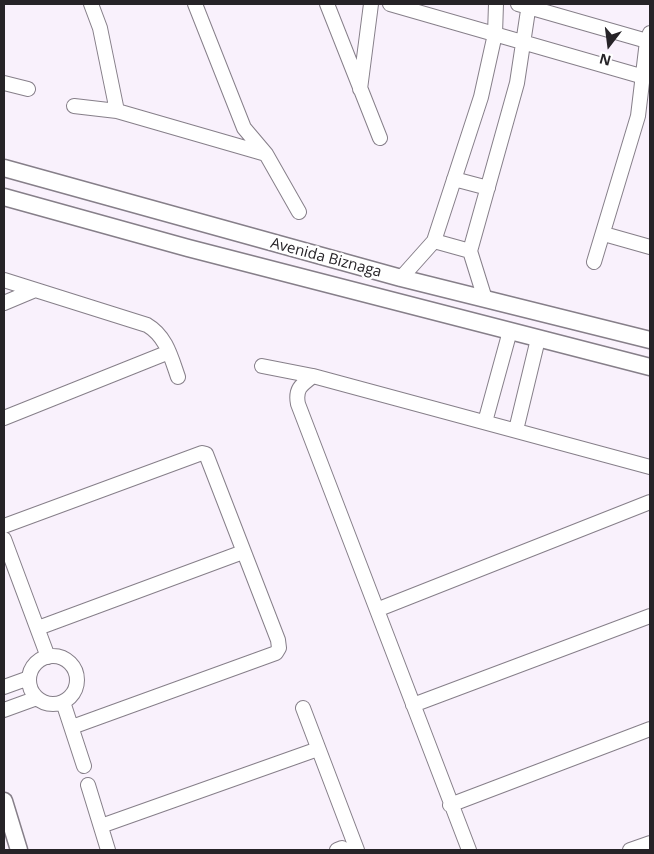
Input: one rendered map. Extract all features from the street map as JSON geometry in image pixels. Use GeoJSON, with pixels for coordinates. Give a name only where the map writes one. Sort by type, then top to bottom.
{"type":"FeatureCollection","features":[{"type":"Feature","properties":{"kind":"street"},"geometry":{"type":"LineString","coordinates":[[91,4],[100,28],[117,111]]}},
{"type":"Feature","properties":{"kind":"street"},"geometry":{"type":"LineString","coordinates":[[195,4],[244,128],[266,154],[299,212]]}},
{"type":"Feature","properties":{"kind":"street"},"geometry":{"type":"LineString","coordinates":[[327,4],[380,138]]}},
{"type":"Feature","properties":{"kind":"street"},"geometry":{"type":"LineString","coordinates":[[360,89],[371,4]]}},
{"type":"Feature","properties":{"kind":"street"},"geometry":{"type":"LineString","coordinates":[[390,4],[644,77]]}},
{"type":"Feature","properties":{"kind":"street"},"geometry":{"type":"LineString","coordinates":[[402,278],[434,241],[481,98],[494,34],[496,4]]}},
{"type":"Feature","properties":{"kind":"street"},"geometry":{"type":"LineString","coordinates":[[484,299],[470,251],[517,83],[524,42],[525,5],[649,37],[644,77],[644,117],[594,262]]}},
{"type":"Feature","properties":{"kind":"street"},"geometry":{"type":"LineString","coordinates":[[4,83],[28,89]]}},
{"type":"Feature","properties":{"kind":"street"},"geometry":{"type":"LineString","coordinates":[[74,106],[117,111],[266,154]]}},
{"type":"Feature","properties":{"kind":"street","name":"Avenida Biznaga"},"geometry":{"type":"LineString","coordinates":[[4,168],[402,278],[650,340]]}},
{"type":"Feature","properties":{"kind":"street"},"geometry":{"type":"LineString","coordinates":[[8,198],[21,172]]}},
{"type":"Feature","properties":{"kind":"street"},"geometry":{"type":"LineString","coordinates":[[454,179],[488,188]]}},
{"type":"Feature","properties":{"kind":"street","name":"Avenida Biznaga"},"geometry":{"type":"LineString","coordinates":[[8,198],[188,248],[650,367]]}},
{"type":"Feature","properties":{"kind":"street"},"geometry":{"type":"LineString","coordinates":[[604,234],[650,247]]}},
{"type":"Feature","properties":{"kind":"street"},"geometry":{"type":"LineString","coordinates":[[434,241],[470,251]]}},
{"type":"Feature","properties":{"kind":"street"},"geometry":{"type":"LineString","coordinates":[[4,280],[147,325],[160,335],[170,352],[178,378]]}},
{"type":"Feature","properties":{"kind":"street"},"geometry":{"type":"LineString","coordinates":[[4,303],[35,290]]}},
{"type":"Feature","properties":{"kind":"street"},"geometry":{"type":"LineString","coordinates":[[485,422],[510,331]]}},
{"type":"Feature","properties":{"kind":"street"},"geometry":{"type":"LineString","coordinates":[[516,430],[538,339]]}},
{"type":"Feature","properties":{"kind":"street"},"geometry":{"type":"LineString","coordinates":[[4,418],[170,352]]}},
{"type":"Feature","properties":{"kind":"street"},"geometry":{"type":"LineString","coordinates":[[262,366],[312,376],[650,468]]}},
{"type":"Feature","properties":{"kind":"street"},"geometry":{"type":"LineString","coordinates":[[312,376],[299,386],[296,395],[298,404],[379,609],[450,804],[470,850]]}},
{"type":"Feature","properties":{"kind":"street"},"geometry":{"type":"LineString","coordinates":[[4,526],[206,454],[278,640],[279,648],[276,653],[72,727]]}},
{"type":"Feature","properties":{"kind":"street"},"geometry":{"type":"LineString","coordinates":[[379,609],[650,502]]}},
{"type":"Feature","properties":{"kind":"street"},"geometry":{"type":"LineString","coordinates":[[4,539],[48,657]]}},
{"type":"Feature","properties":{"kind":"street"},"geometry":{"type":"LineString","coordinates":[[38,628],[243,552]]}},
{"type":"Feature","properties":{"kind":"street"},"geometry":{"type":"LineString","coordinates":[[414,705],[650,616]]}},
{"type":"Feature","properties":{"kind":"street"},"geometry":{"type":"LineString","coordinates":[[48,657],[65,659],[74,668],[77,681],[73,693],[64,702],[54,704],[37,698],[31,689],[29,678],[36,663],[48,657]]}},
{"type":"Feature","properties":{"kind":"street"},"geometry":{"type":"LineString","coordinates":[[4,687],[29,678]]}},
{"type":"Feature","properties":{"kind":"street"},"geometry":{"type":"LineString","coordinates":[[4,710],[37,698]]}},
{"type":"Feature","properties":{"kind":"street"},"geometry":{"type":"LineString","coordinates":[[64,702],[84,766]]}},
{"type":"Feature","properties":{"kind":"street"},"geometry":{"type":"LineString","coordinates":[[303,708],[357,850]]}},
{"type":"Feature","properties":{"kind":"street"},"geometry":{"type":"LineString","coordinates":[[450,804],[650,729]]}},
{"type":"Feature","properties":{"kind":"street"},"geometry":{"type":"LineString","coordinates":[[101,826],[318,748]]}},
{"type":"Feature","properties":{"kind":"street"},"geometry":{"type":"LineString","coordinates":[[88,785],[108,850]]}},
{"type":"Feature","properties":{"kind":"street"},"geometry":{"type":"LineString","coordinates":[[4,801],[19,850]]}},
{"type":"Feature","properties":{"kind":"street"},"geometry":{"type":"LineString","coordinates":[[630,850],[650,843]]}}]}
